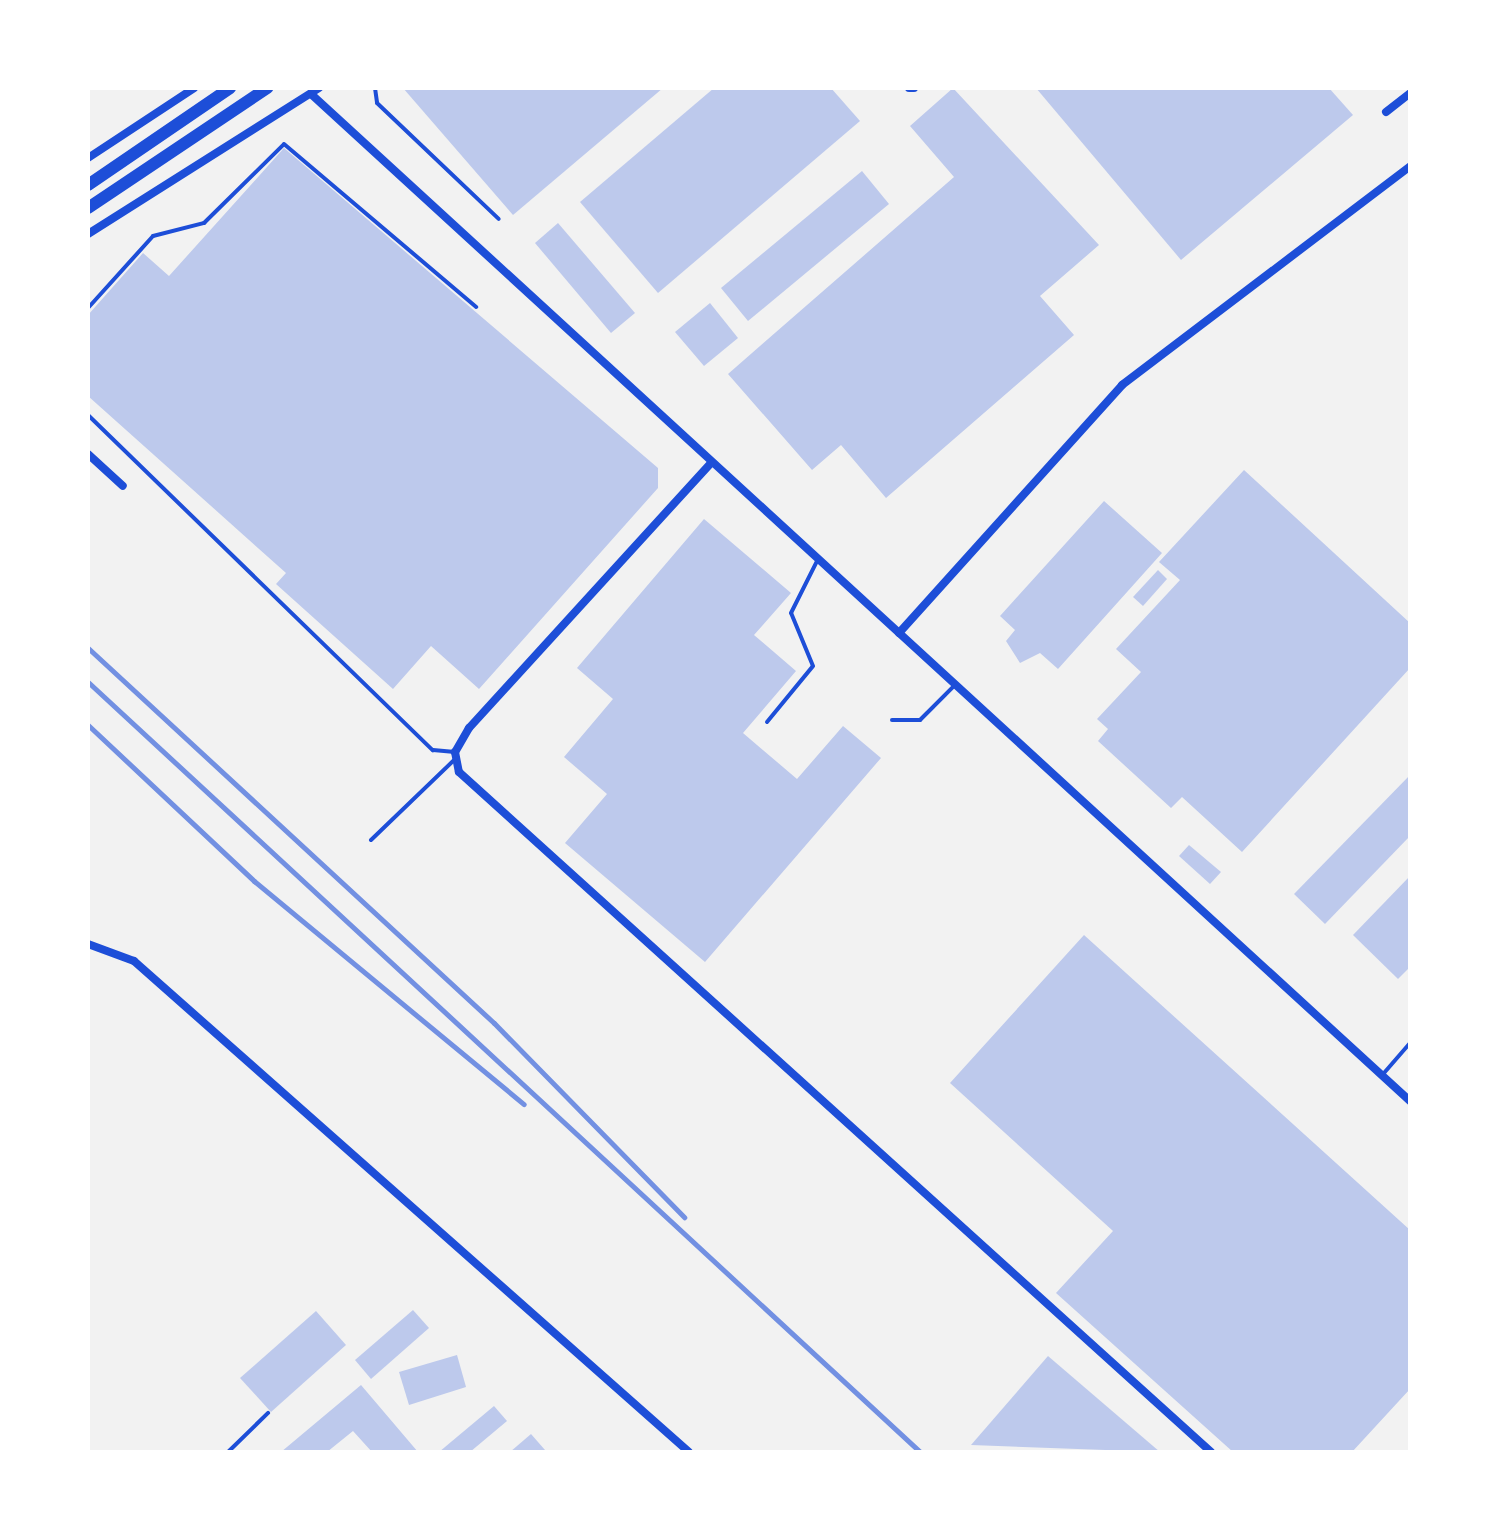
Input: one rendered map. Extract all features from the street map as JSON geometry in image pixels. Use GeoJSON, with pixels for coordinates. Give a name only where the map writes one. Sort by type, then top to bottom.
{"type":"FeatureCollection","features":[{"type":"Feature","properties":{"kind":"main road"},"geometry":{"type":"LineString","coordinates":[[88,185],[230,88]]}},
{"type":"Feature","properties":{"kind":"main road"},"geometry":{"type":"LineString","coordinates":[[88,208],[266,88]]}},
{"type":"Feature","properties":{"kind":"street"},"geometry":{"type":"LineString","coordinates":[[88,158],[194,88]]}},
{"type":"Feature","properties":{"kind":"street"},"geometry":{"type":"LineString","coordinates":[[88,234],[315,91],[711,463],[1410,1101]]}},
{"type":"Feature","properties":{"kind":"street"},"geometry":{"type":"LineString","coordinates":[[1386,112],[1410,93]]}},
{"type":"Feature","properties":{"kind":"street"},"geometry":{"type":"LineString","coordinates":[[899,633],[1122,385],[1410,166]]}},
{"type":"Feature","properties":{"kind":"street"},"geometry":{"type":"LineString","coordinates":[[88,242],[112,218]]}},
{"type":"Feature","properties":{"kind":"street"},"geometry":{"type":"LineString","coordinates":[[88,454],[123,486]]}},
{"type":"Feature","properties":{"kind":"street"},"geometry":{"type":"LineString","coordinates":[[711,463],[455,756],[469,784],[1211,1452]]}},
{"type":"Feature","properties":{"kind":"street"},"geometry":{"type":"LineString","coordinates":[[88,944],[134,961],[689,1452]]}},
{"type":"Feature","properties":{"kind":"lane"},"geometry":{"type":"LineString","coordinates":[[375,88],[377,103],[499,219]]}},
{"type":"Feature","properties":{"kind":"lane"},"geometry":{"type":"LineString","coordinates":[[88,308],[153,236],[204,223],[284,144],[476,307]]}},
{"type":"Feature","properties":{"kind":"lane"},"geometry":{"type":"LineString","coordinates":[[88,415],[433,750],[455,756],[371,840]]}},
{"type":"Feature","properties":{"kind":"lane"},"geometry":{"type":"LineString","coordinates":[[767,722],[813,666],[791,612],[818,559]]}},
{"type":"Feature","properties":{"kind":"lane"},"geometry":{"type":"LineString","coordinates":[[892,720],[920,720],[956,684]]}},
{"type":"Feature","properties":{"kind":"lane"},"geometry":{"type":"LineString","coordinates":[[1382,1076],[1410,1043]]}},
{"type":"Feature","properties":{"kind":"lane"},"geometry":{"type":"LineString","coordinates":[[228,1452],[268,1413]]}},
{"type":"Feature","properties":{"kind":"building"},"geometry":{"type":"Polygon","coordinates":[[[403,88],[663,88],[513,215],[403,88]]]}},
{"type":"Feature","properties":{"kind":"building"},"geometry":{"type":"Polygon","coordinates":[[[714,88],[831,88],[860,121],[658,293],[580,202],[714,88]]]}},
{"type":"Feature","properties":{"kind":"building"},"geometry":{"type":"Polygon","coordinates":[[[953,88],[1099,245],[1040,296],[1074,335],[886,498],[841,445],[812,470],[728,374],[954,177],[910,126],[953,88]]]}},
{"type":"Feature","properties":{"kind":"building"},"geometry":{"type":"Polygon","coordinates":[[[1036,88],[1329,88],[1353,115],[1181,260],[1036,88]]]}},
{"type":"Feature","properties":{"kind":"building"},"geometry":{"type":"Polygon","coordinates":[[[284,148],[658,468],[658,488],[479,689],[431,646],[393,689],[276,584],[286,573],[88,396],[88,315],[143,253],[169,276],[284,148]]]}},
{"type":"Feature","properties":{"kind":"building"},"geometry":{"type":"Polygon","coordinates":[[[862,171],[889,204],[748,321],[721,288],[862,171]]]}},
{"type":"Feature","properties":{"kind":"building"},"geometry":{"type":"Polygon","coordinates":[[[558,223],[635,313],[611,333],[535,243],[558,223]]]}},
{"type":"Feature","properties":{"kind":"building"},"geometry":{"type":"Polygon","coordinates":[[[710,303],[738,338],[704,366],[675,332],[710,303]]]}},
{"type":"Feature","properties":{"kind":"building"},"geometry":{"type":"Polygon","coordinates":[[[1244,470],[1410,623],[1410,668],[1242,852],[1182,797],[1171,808],[1098,741],[1108,729],[1097,719],[1141,672],[1116,649],[1180,580],[1159,562],[1244,470]]]}},
{"type":"Feature","properties":{"kind":"building"},"geometry":{"type":"Polygon","coordinates":[[[1104,501],[1162,553],[1058,669],[1040,653],[1020,663],[1006,641],[1015,630],[1000,616],[1104,501]]]}},
{"type":"Feature","properties":{"kind":"building"},"geometry":{"type":"Polygon","coordinates":[[[704,519],[791,593],[754,635],[796,671],[743,733],[797,779],[843,726],[881,758],[705,962],[565,843],[607,794],[564,757],[613,699],[577,668],[704,519]]]}},
{"type":"Feature","properties":{"kind":"building"},"geometry":{"type":"Polygon","coordinates":[[[1158,570],[1167,579],[1143,606],[1133,597],[1158,570]]]}},
{"type":"Feature","properties":{"kind":"building"},"geometry":{"type":"Polygon","coordinates":[[[1410,775],[1410,836],[1325,924],[1294,894],[1410,775]]]}},
{"type":"Feature","properties":{"kind":"building"},"geometry":{"type":"Polygon","coordinates":[[[1189,845],[1221,872],[1210,884],[1179,856],[1189,845]]]}},
{"type":"Feature","properties":{"kind":"building"},"geometry":{"type":"Polygon","coordinates":[[[1410,876],[1410,967],[1398,979],[1353,935],[1410,876]]]}},
{"type":"Feature","properties":{"kind":"building"},"geometry":{"type":"Polygon","coordinates":[[[1084,935],[1410,1230],[1410,1389],[1352,1452],[1233,1452],[1056,1293],[1113,1231],[950,1083],[1084,935]]]}},
{"type":"Feature","properties":{"kind":"building"},"geometry":{"type":"Polygon","coordinates":[[[413,1310],[429,1328],[371,1379],[355,1360],[413,1310]]]}},
{"type":"Feature","properties":{"kind":"building"},"geometry":{"type":"Polygon","coordinates":[[[316,1311],[346,1345],[271,1412],[240,1378],[316,1311]]]}},
{"type":"Feature","properties":{"kind":"building"},"geometry":{"type":"Polygon","coordinates":[[[457,1355],[466,1387],[409,1405],[399,1372],[457,1355]]]}},
{"type":"Feature","properties":{"kind":"building"},"geometry":{"type":"Polygon","coordinates":[[[1048,1356],[1160,1452],[971,1445],[1048,1356]]]}},
{"type":"Feature","properties":{"kind":"building"},"geometry":{"type":"Polygon","coordinates":[[[361,1385],[418,1452],[372,1452],[353,1431],[327,1452],[281,1452],[361,1385]]]}},
{"type":"Feature","properties":{"kind":"building"},"geometry":{"type":"Polygon","coordinates":[[[494,1406],[507,1421],[470,1452],[439,1452],[494,1406]]]}},
{"type":"Feature","properties":{"kind":"building"},"geometry":{"type":"Polygon","coordinates":[[[531,1434],[545,1450],[510,1452],[531,1434]]]}},
{"type":"Feature","properties":{"kind":"railway"},"geometry":{"type":"LineString","coordinates":[[88,648],[494,1023],[684,1217]]}},
{"type":"Feature","properties":{"kind":"railway"},"geometry":{"type":"LineString","coordinates":[[88,682],[920,1452]]}},
{"type":"Feature","properties":{"kind":"railway"},"geometry":{"type":"LineString","coordinates":[[88,725],[254,881],[524,1104]]}}]}
